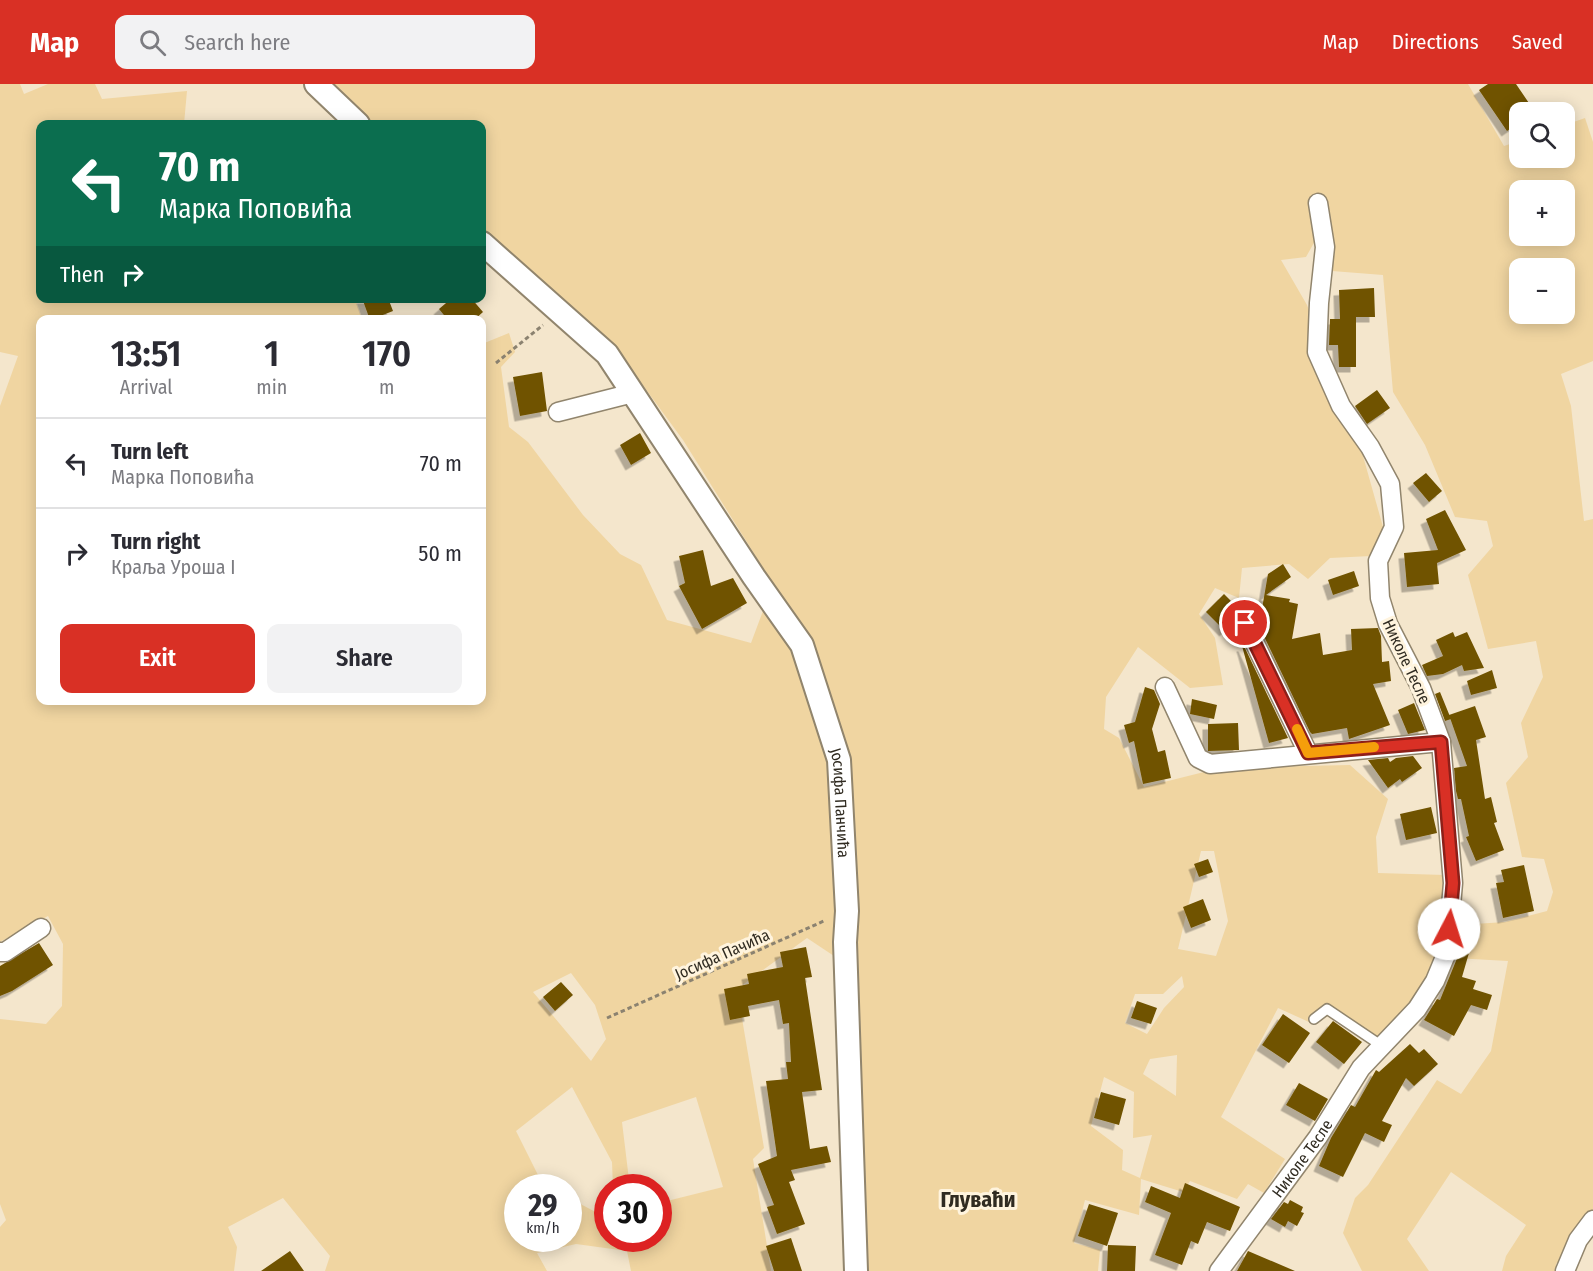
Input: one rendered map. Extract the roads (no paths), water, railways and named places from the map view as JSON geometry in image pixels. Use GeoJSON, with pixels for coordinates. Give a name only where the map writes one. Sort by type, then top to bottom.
{"type":"FeatureCollection","features":[{"type":"Feature","properties":{"kind":"street"},"geometry":{"type":"LineString","coordinates":[[316,84],[354,120]]}},
{"type":"Feature","properties":{"kind":"street","name":"Николе Тесле"},"geometry":{"type":"LineString","coordinates":[[1220,1271],[1318,1137],[1362,1068],[1417,1009],[1436,981],[1447,952],[1453,883],[1441,742],[1421,688],[1388,624],[1380,598],[1378,561],[1394,527],[1390,484],[1370,447],[1341,406],[1317,352],[1318,303],[1324,247],[1318,203]]}},
{"type":"Feature","properties":{"kind":"street","name":"Јосифа Панчића"},"geometry":{"type":"LineString","coordinates":[[486,247],[607,354],[802,645],[839,760],[847,911],[846,954],[856,1271]]}},
{"type":"Feature","properties":{"kind":"street"},"geometry":{"type":"LineString","coordinates":[[558,412],[633,393]]}},
{"type":"Feature","properties":{"kind":"street"},"geometry":{"type":"LineString","coordinates":[[1245,623],[1308,753]]}},
{"type":"Feature","properties":{"kind":"street"},"geometry":{"type":"LineString","coordinates":[[1165,687],[1198,758],[1210,764],[1441,742]]}},
{"type":"Feature","properties":{"kind":"street"},"geometry":{"type":"LineString","coordinates":[[0,952],[5,952],[41,928]]}},
{"type":"Feature","properties":{"kind":"street"},"geometry":{"type":"LineString","coordinates":[[1566,1271],[1578,1240],[1593,1220]]}},
{"type":"Feature","properties":{"kind":"lane"},"geometry":{"type":"LineString","coordinates":[[1314,1019],[1327,1009],[1382,1046]]}},
{"type":"Feature","properties":{"kind":"district","name":"Глуваћи"},"geometry":{"type":"Point","coordinates":[978,1199]}}]}
